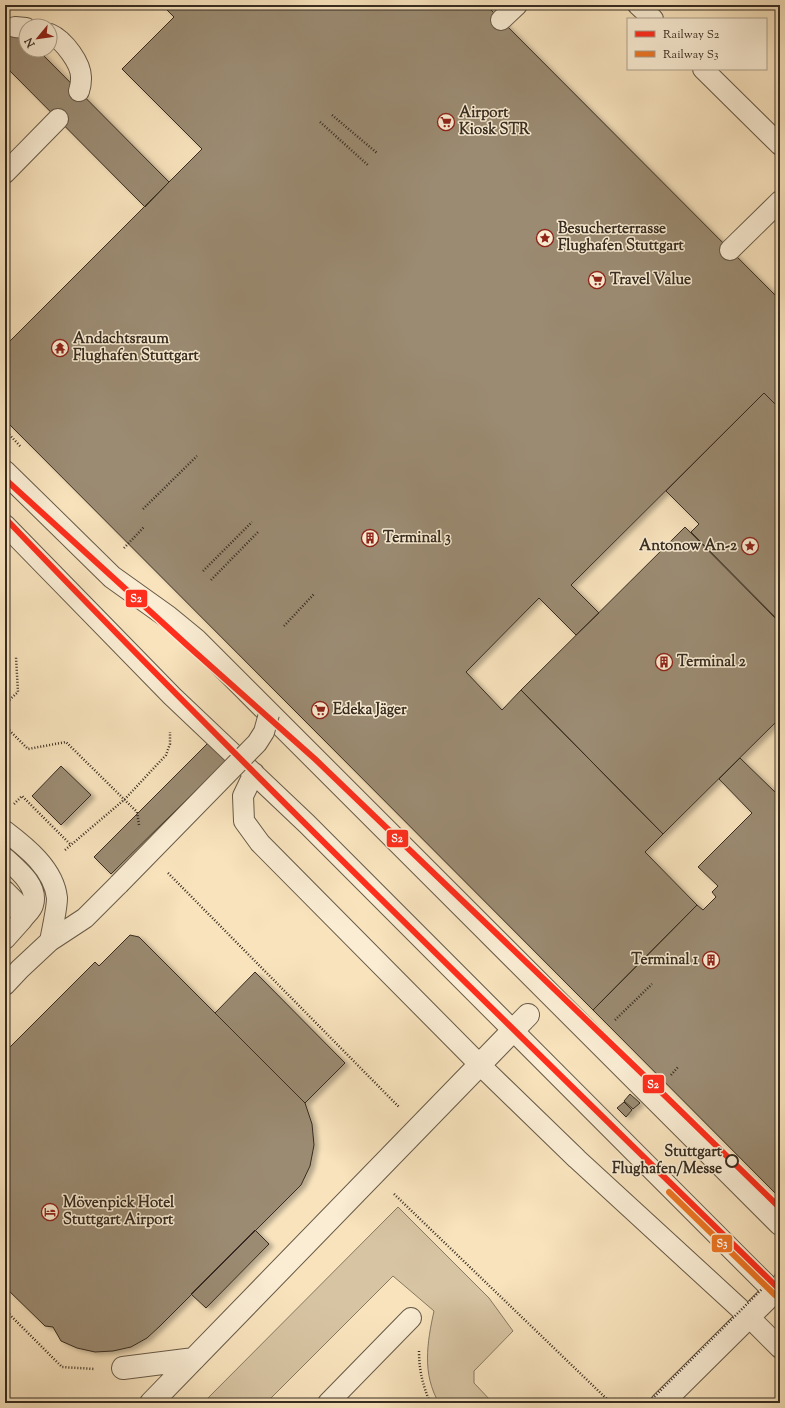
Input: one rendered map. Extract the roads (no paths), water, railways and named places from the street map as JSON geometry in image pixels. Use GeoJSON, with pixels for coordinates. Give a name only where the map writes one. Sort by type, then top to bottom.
{"type":"FeatureCollection","features":[{"type":"Feature","properties":{"kind":"street"},"geometry":{"type":"LineString","coordinates":[[5,472],[112,577],[168,617],[196,640],[780,1224]]}},
{"type":"Feature","properties":{"kind":"street"},"geometry":{"type":"LineString","coordinates":[[151,1403],[528,1016]]}},
{"type":"Feature","properties":{"kind":"street"},"geometry":{"type":"LineString","coordinates":[[662,1403],[749,1317],[778,1292]]}},
{"type":"Feature","properties":{"kind":"street"},"geometry":{"type":"LineString","coordinates":[[123,1368],[194,1359]]}},
{"type":"Feature","properties":{"kind":"lane"},"geometry":{"type":"LineString","coordinates":[[501,20],[517,5]]}},
{"type":"Feature","properties":{"kind":"lane"},"geometry":{"type":"LineString","coordinates":[[638,5],[651,18]]}},
{"type":"Feature","properties":{"kind":"lane"},"geometry":{"type":"LineString","coordinates":[[58,40],[71,51],[76,61],[82,78],[79,92]]}},
{"type":"Feature","properties":{"kind":"lane"},"geometry":{"type":"LineString","coordinates":[[704,70],[780,145]]}},
{"type":"Feature","properties":{"kind":"lane"},"geometry":{"type":"LineString","coordinates":[[5,172],[58,119]]}},
{"type":"Feature","properties":{"kind":"lane"},"geometry":{"type":"LineString","coordinates":[[730,250],[780,201]]}},
{"type":"Feature","properties":{"kind":"lane"},"geometry":{"type":"LineString","coordinates":[[5,525],[172,696],[307,824],[778,1292]]}},
{"type":"Feature","properties":{"kind":"lane"},"geometry":{"type":"LineString","coordinates":[[5,985],[50,941],[85,918],[257,743],[264,732],[269,714]]}},
{"type":"Feature","properties":{"kind":"lane"},"geometry":{"type":"LineString","coordinates":[[254,773],[243,796],[244,821],[260,843],[480,1065],[576,1159],[749,1317],[780,1348]]}},
{"type":"Feature","properties":{"kind":"lane"},"geometry":{"type":"LineString","coordinates":[[8,835],[46,870],[52,881],[57,899],[50,941]]}},
{"type":"Feature","properties":{"kind":"lane"},"geometry":{"type":"LineString","coordinates":[[5,858],[30,885],[34,895],[33,906],[5,939]]}},
{"type":"Feature","properties":{"kind":"lane"},"geometry":{"type":"LineString","coordinates":[[5,890],[15,900],[22,920]]}},
{"type":"Feature","properties":{"kind":"lane"},"geometry":{"type":"LineString","coordinates":[[328,1403],[411,1318]]}},
{"type":"Feature","properties":{"kind":"rail line","name":"S2"},"geometry":{"type":"LineString","coordinates":[[5,479],[315,759],[780,1208]]}},
{"type":"Feature","properties":{"kind":"rail line","name":"S2"},"geometry":{"type":"LineString","coordinates":[[5,518],[292,811],[780,1290]]}},
{"type":"Feature","properties":{"kind":"rail line","name":"S3"},"geometry":{"type":"LineString","coordinates":[[669,1192],[775,1295]]}},
{"type":"Feature","properties":{"kind":"place","name":"Airport Kiosk STR"},"geometry":{"type":"Point","coordinates":[446,122]}},
{"type":"Feature","properties":{"kind":"place","name":"Besucherterrasse Flughafen Stuttgart"},"geometry":{"type":"Point","coordinates":[545,238]}},
{"type":"Feature","properties":{"kind":"place","name":"Travel Value"},"geometry":{"type":"Point","coordinates":[597,280]}},
{"type":"Feature","properties":{"kind":"place","name":"Andachtsraum Flughafen Stuttgart"},"geometry":{"type":"Point","coordinates":[60,348]}},
{"type":"Feature","properties":{"kind":"place","name":"Terminal 3"},"geometry":{"type":"Point","coordinates":[370,538]}},
{"type":"Feature","properties":{"kind":"place","name":"Antonow An-2"},"geometry":{"type":"Point","coordinates":[750,546]}},
{"type":"Feature","properties":{"kind":"place","name":"Terminal 2"},"geometry":{"type":"Point","coordinates":[664,662]}},
{"type":"Feature","properties":{"kind":"place","name":"Edeka Jäger"},"geometry":{"type":"Point","coordinates":[320,710]}},
{"type":"Feature","properties":{"kind":"place","name":"Terminal 1"},"geometry":{"type":"Point","coordinates":[711,960]}},
{"type":"Feature","properties":{"kind":"place","name":"Stuttgart Flughafen/Messe"},"geometry":{"type":"Point","coordinates":[732,1161]}},
{"type":"Feature","properties":{"kind":"place","name":"Mövenpick Hotel Stuttgart Airport"},"geometry":{"type":"Point","coordinates":[50,1212]}}]}
